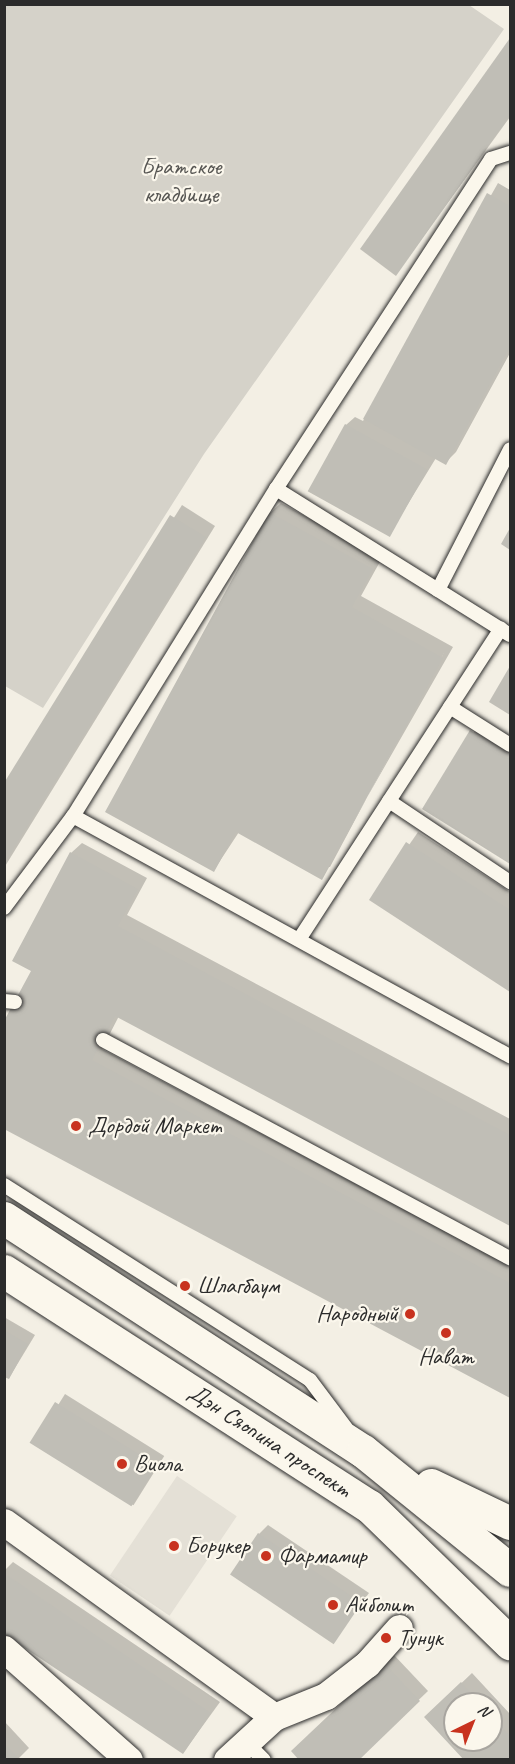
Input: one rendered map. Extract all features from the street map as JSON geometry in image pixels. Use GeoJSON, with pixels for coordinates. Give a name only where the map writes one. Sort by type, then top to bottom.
{"type":"FeatureCollection","features":[{"type":"Feature","properties":{"kind":"main road","name":"Дэн Сяопина проспект"},"geometry":{"type":"LineString","coordinates":[[4,1218],[363,1451],[510,1570]]}},
{"type":"Feature","properties":{"kind":"main road","name":"Дэн Сяопина проспект"},"geometry":{"type":"LineString","coordinates":[[4,1271],[369,1506],[510,1643]]}},
{"type":"Feature","properties":{"kind":"main road"},"geometry":{"type":"LineString","coordinates":[[363,1451],[510,1523]]}},
{"type":"Feature","properties":{"kind":"street"},"geometry":{"type":"LineString","coordinates":[[4,1522],[274,1717]]}},
{"type":"Feature","properties":{"kind":"street"},"geometry":{"type":"LineString","coordinates":[[246,1754],[274,1717],[326,1696],[367,1664],[399,1628]]}},
{"type":"Feature","properties":{"kind":"street"},"geometry":{"type":"LineString","coordinates":[[4,1649],[129,1760]]}},
{"type":"Feature","properties":{"kind":"lane"},"geometry":{"type":"LineString","coordinates":[[4,908],[73,816],[276,489],[491,159],[510,153]]}},
{"type":"Feature","properties":{"kind":"lane"},"geometry":{"type":"LineString","coordinates":[[438,590],[510,449]]}},
{"type":"Feature","properties":{"kind":"lane"},"geometry":{"type":"LineString","coordinates":[[276,489],[506,632],[450,707],[300,938]]}},
{"type":"Feature","properties":{"kind":"lane"},"geometry":{"type":"LineString","coordinates":[[450,707],[510,745]]}},
{"type":"Feature","properties":{"kind":"lane"},"geometry":{"type":"LineString","coordinates":[[389,801],[510,882]]}},
{"type":"Feature","properties":{"kind":"lane"},"geometry":{"type":"LineString","coordinates":[[73,816],[300,938],[510,1056]]}},
{"type":"Feature","properties":{"kind":"lane"},"geometry":{"type":"LineString","coordinates":[[103,1040],[510,1258]]}},
{"type":"Feature","properties":{"kind":"lane"},"geometry":{"type":"LineString","coordinates":[[4,1185],[310,1380],[363,1451]]}},
{"type":"Feature","properties":{"kind":"shaded area","name":"Борукер"},"geometry":{"type":"Polygon","coordinates":[[[177,1476],[237,1516],[170,1616],[110,1575],[177,1476]]]}},
{"type":"Feature","properties":{"kind":"green space","name":"Братское кладбище"},"geometry":{"type":"Polygon","coordinates":[[[5,5],[469,5],[504,29],[204,454],[43,708],[5,686],[5,5]]]}},
{"type":"Feature","properties":{"kind":"building"},"geometry":{"type":"Polygon","coordinates":[[[510,38],[510,115],[396,276],[360,249],[510,38]]]}},
{"type":"Feature","properties":{"kind":"building"},"geometry":{"type":"Polygon","coordinates":[[[487,193],[510,206],[510,347],[446,465],[363,419],[487,193]]]}},
{"type":"Feature","properties":{"kind":"building"},"geometry":{"type":"Polygon","coordinates":[[[345,424],[427,470],[390,537],[308,491],[345,424]]]}},
{"type":"Feature","properties":{"kind":"building"},"geometry":{"type":"Polygon","coordinates":[[[269,512],[373,569],[352,607],[443,658],[322,880],[236,832],[214,872],[105,812],[269,512]]]}},
{"type":"Feature","properties":{"kind":"building"},"geometry":{"type":"Polygon","coordinates":[[[170,515],[206,537],[4,864],[4,783],[170,515]]]}},
{"type":"Feature","properties":{"kind":"building"},"geometry":{"type":"Polygon","coordinates":[[[510,528],[510,550],[501,544],[510,528]]]}},
{"type":"Feature","properties":{"kind":"building"},"geometry":{"type":"Polygon","coordinates":[[[510,666],[510,715],[489,702],[510,666]]]}},
{"type":"Feature","properties":{"kind":"building"},"geometry":{"type":"Polygon","coordinates":[[[470,730],[510,755],[510,864],[422,809],[470,730]]]}},
{"type":"Feature","properties":{"kind":"building"},"geometry":{"type":"Polygon","coordinates":[[[406,842],[510,910],[510,992],[369,900],[406,842]]]}},
{"type":"Feature","properties":{"kind":"building"},"geometry":{"type":"Polygon","coordinates":[[[70,852],[138,889],[118,926],[510,1135],[510,1226],[115,1016],[92,1060],[510,1283],[510,1398],[4,1129],[4,1021],[31,971],[12,961],[70,852]]]}},
{"type":"Feature","properties":{"kind":"building"},"geometry":{"type":"Polygon","coordinates":[[[4,1330],[28,1344],[9,1379],[4,1377],[4,1330]]]}},
{"type":"Feature","properties":{"kind":"building"},"geometry":{"type":"Polygon","coordinates":[[[55,1402],[157,1466],[131,1506],[30,1443],[55,1402]]]}},
{"type":"Feature","properties":{"kind":"building"},"geometry":{"type":"Polygon","coordinates":[[[258,1533],[362,1603],[334,1644],[230,1574],[258,1533]]]}},
{"type":"Feature","properties":{"kind":"building"},"geometry":{"type":"Polygon","coordinates":[[[4,1573],[211,1713],[183,1754],[4,1634],[4,1573]]]}},
{"type":"Feature","properties":{"kind":"building"},"geometry":{"type":"Polygon","coordinates":[[[384,1663],[420,1701],[359,1760],[299,1760],[291,1751],[384,1663]]]}},
{"type":"Feature","properties":{"kind":"building"},"geometry":{"type":"Polygon","coordinates":[[[461,1682],[470,1692],[450,1692],[461,1682]]]}},
{"type":"Feature","properties":{"kind":"building"},"geometry":{"type":"Polygon","coordinates":[[[443,1699],[443,1737],[424,1717],[443,1699]]]}},
{"type":"Feature","properties":{"kind":"building"},"geometry":{"type":"Polygon","coordinates":[[[503,1728],[510,1736],[510,1760],[464,1760],[457,1752],[503,1752],[503,1728]]]}},
{"type":"Feature","properties":{"kind":"building"},"geometry":{"type":"Polygon","coordinates":[[[4,1743],[20,1760],[4,1760],[4,1743]]]}},
{"type":"Feature","properties":{"kind":"place","name":"Дордой Маркет"},"geometry":{"type":"Point","coordinates":[76,1126]}},
{"type":"Feature","properties":{"kind":"place","name":"Шлагбаум"},"geometry":{"type":"Point","coordinates":[185,1286]}},
{"type":"Feature","properties":{"kind":"place","name":"Народный"},"geometry":{"type":"Point","coordinates":[410,1314]}},
{"type":"Feature","properties":{"kind":"place","name":"Нават"},"geometry":{"type":"Point","coordinates":[446,1333]}},
{"type":"Feature","properties":{"kind":"place","name":"Виола"},"geometry":{"type":"Point","coordinates":[122,1464]}},
{"type":"Feature","properties":{"kind":"place","name":"Борукер"},"geometry":{"type":"Point","coordinates":[174,1546]}},
{"type":"Feature","properties":{"kind":"place","name":"Фармамир"},"geometry":{"type":"Point","coordinates":[266,1556]}},
{"type":"Feature","properties":{"kind":"place","name":"Айболит"},"geometry":{"type":"Point","coordinates":[333,1605]}},
{"type":"Feature","properties":{"kind":"place","name":"Тунук"},"geometry":{"type":"Point","coordinates":[386,1638]}}]}
